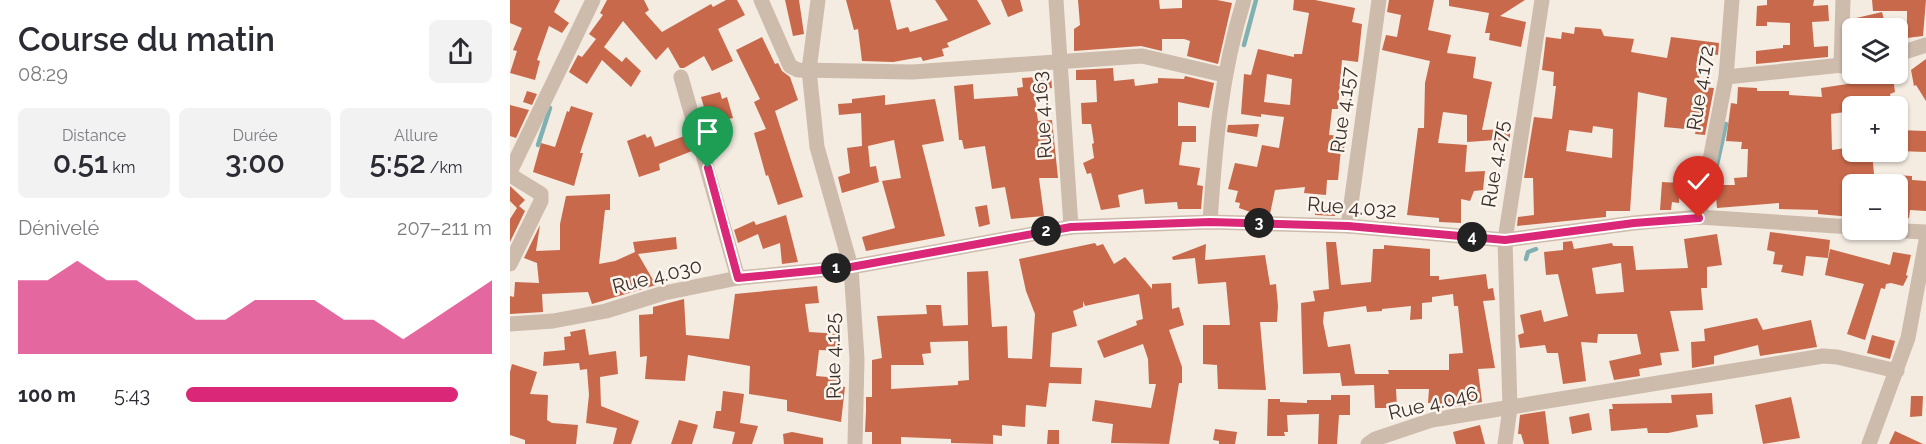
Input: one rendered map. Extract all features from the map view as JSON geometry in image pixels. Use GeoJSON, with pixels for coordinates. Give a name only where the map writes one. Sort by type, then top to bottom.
{"type":"FeatureCollection","features":[{"type":"Feature","properties":{"kind":"street"},"geometry":{"type":"LineString","coordinates":[[510,264],[541,201],[541,194],[510,173],[593,0]]}},
{"type":"Feature","properties":{"kind":"street"},"geometry":{"type":"LineString","coordinates":[[761,0],[790,66],[809,70],[912,72],[1142,56],[1224,75]]}},
{"type":"Feature","properties":{"kind":"street","name":"Rue 4.125"},"geometry":{"type":"LineString","coordinates":[[818,0],[809,70],[817,147],[851,267],[857,359],[855,444]]}},
{"type":"Feature","properties":{"kind":"street","name":"Rue 4.163"},"geometry":{"type":"LineString","coordinates":[[1056,0],[1071,227]]}},
{"type":"Feature","properties":{"kind":"street"},"geometry":{"type":"LineString","coordinates":[[1210,222],[1217,118],[1224,75],[1244,0]]}},
{"type":"Feature","properties":{"kind":"street","name":"Rue 4.157"},"geometry":{"type":"LineString","coordinates":[[1348,226],[1380,0]]}},
{"type":"Feature","properties":{"kind":"street","name":"Rue 4.275"},"geometry":{"type":"LineString","coordinates":[[1506,444],[1510,408],[1505,240],[1542,0]]}},
{"type":"Feature","properties":{"kind":"street","name":"Rue 4.172"},"geometry":{"type":"LineString","coordinates":[[1699,218],[1726,77],[1732,0]]}},
{"type":"Feature","properties":{"kind":"street"},"geometry":{"type":"LineString","coordinates":[[1843,0],[1844,18]]}},
{"type":"Feature","properties":{"kind":"street"},"geometry":{"type":"LineString","coordinates":[[1908,51],[1926,45]]}},
{"type":"Feature","properties":{"kind":"street"},"geometry":{"type":"LineString","coordinates":[[1726,77],[1842,65]]}},
{"type":"Feature","properties":{"kind":"street"},"geometry":{"type":"LineString","coordinates":[[681,77],[738,278]]}},
{"type":"Feature","properties":{"kind":"street","name":"Rue 4.032"},"geometry":{"type":"LineString","coordinates":[[851,267],[1071,227],[1210,222],[1348,226],[1505,240],[1634,223],[1699,218],[1842,226]]}},
{"type":"Feature","properties":{"kind":"street"},"geometry":{"type":"LineString","coordinates":[[1908,231],[1926,232]]}},
{"type":"Feature","properties":{"kind":"street"},"geometry":{"type":"LineString","coordinates":[[1869,444],[1908,338],[1926,241]]}},
{"type":"Feature","properties":{"kind":"street","name":"Rue 4.030"},"geometry":{"type":"LineString","coordinates":[[510,324],[553,321],[606,310],[664,293],[738,278],[851,267]]}},
{"type":"Feature","properties":{"kind":"street","name":"Rue 4.046"},"geometry":{"type":"LineString","coordinates":[[1368,444],[1375,439],[1432,420],[1823,356],[1838,357],[1897,371]]}},
{"type":"Feature","properties":{"kind":"building"},"geometry":{"type":"Polygon","coordinates":[[[510,0],[560,0],[554,12],[569,23],[562,33],[549,26],[537,60],[540,61],[535,80],[510,73],[517,51],[513,50],[522,28],[510,23],[510,0]]]}},
{"type":"Feature","properties":{"kind":"building"},"geometry":{"type":"Polygon","coordinates":[[[607,0],[644,0],[649,10],[645,13],[662,32],[711,4],[713,7],[726,0],[737,0],[745,15],[718,29],[733,61],[712,71],[704,56],[680,68],[668,47],[656,60],[623,21],[604,47],[622,62],[626,57],[641,71],[631,87],[602,60],[587,84],[569,72],[578,55],[582,57],[596,39],[589,34],[603,15],[600,13],[607,0]]]}},
{"type":"Feature","properties":{"kind":"building"},"geometry":{"type":"Polygon","coordinates":[[[785,0],[799,0],[804,34],[793,36],[785,0]]]}},
{"type":"Feature","properties":{"kind":"building"},"geometry":{"type":"Polygon","coordinates":[[[846,0],[890,0],[897,30],[908,27],[910,32],[948,20],[935,0],[977,0],[991,24],[947,43],[949,47],[942,49],[944,56],[923,61],[921,57],[893,62],[862,61],[858,29],[854,30],[846,0]]]}},
{"type":"Feature","properties":{"kind":"building"},"geometry":{"type":"Polygon","coordinates":[[[1001,0],[1020,0],[1023,11],[1008,17],[1001,0]]]}},
{"type":"Feature","properties":{"kind":"building"},"geometry":{"type":"Polygon","coordinates":[[[1078,0],[1159,0],[1160,9],[1182,8],[1182,0],[1217,0],[1232,3],[1218,64],[1187,56],[1190,41],[1184,39],[1162,39],[1162,51],[1141,46],[1074,51],[1074,29],[1080,25],[1078,0]]]}},
{"type":"Feature","properties":{"kind":"building"},"geometry":{"type":"Polygon","coordinates":[[[1294,0],[1315,0],[1355,8],[1352,22],[1362,24],[1358,62],[1342,60],[1338,109],[1332,109],[1329,135],[1345,136],[1344,149],[1341,149],[1338,180],[1327,180],[1326,195],[1304,193],[1305,187],[1275,190],[1270,214],[1256,214],[1239,208],[1240,203],[1235,202],[1238,191],[1228,189],[1235,163],[1257,167],[1262,145],[1279,148],[1284,117],[1241,114],[1244,74],[1251,75],[1258,49],[1294,57],[1294,54],[1302,54],[1309,13],[1293,10],[1294,0]],[[1267,74],[1264,102],[1290,105],[1292,79],[1267,74]]]}},
{"type":"Feature","properties":{"kind":"building"},"geometry":{"type":"Polygon","coordinates":[[[1389,0],[1434,0],[1428,30],[1451,35],[1447,53],[1476,57],[1473,78],[1492,82],[1482,130],[1510,129],[1510,139],[1467,142],[1467,115],[1443,112],[1438,143],[1467,145],[1465,172],[1485,171],[1483,190],[1474,191],[1470,201],[1461,199],[1461,223],[1439,222],[1439,218],[1407,215],[1418,128],[1424,128],[1425,83],[1430,61],[1382,50],[1386,35],[1397,37],[1401,15],[1387,12],[1389,0]]]}},
{"type":"Feature","properties":{"kind":"building"},"geometry":{"type":"Polygon","coordinates":[[[1449,0],[1525,0],[1500,16],[1526,22],[1521,47],[1489,40],[1490,33],[1485,33],[1489,13],[1449,6],[1449,0]]]}},
{"type":"Feature","properties":{"kind":"building"},"geometry":{"type":"Polygon","coordinates":[[[1767,0],[1814,0],[1813,6],[1828,5],[1829,21],[1812,22],[1814,47],[1828,46],[1828,57],[1756,64],[1756,51],[1790,45],[1790,23],[1767,22],[1767,26],[1756,26],[1757,6],[1767,5],[1767,0]]]}},
{"type":"Feature","properties":{"kind":"building"},"geometry":{"type":"Polygon","coordinates":[[[1872,0],[1926,0],[1923,36],[1908,38],[1907,11],[1873,11],[1872,0]]]}},
{"type":"Feature","properties":{"kind":"building"},"geometry":{"type":"Polygon","coordinates":[[[1882,12],[1884,18],[1856,18],[1882,12]]]}},
{"type":"Feature","properties":{"kind":"building"},"geometry":{"type":"Polygon","coordinates":[[[1575,27],[1601,29],[1604,36],[1634,39],[1631,52],[1667,58],[1671,37],[1719,43],[1718,55],[1706,53],[1705,61],[1701,60],[1698,87],[1714,88],[1705,135],[1695,134],[1696,130],[1664,127],[1667,98],[1638,92],[1630,211],[1606,211],[1606,217],[1517,226],[1518,217],[1534,215],[1533,178],[1524,178],[1534,117],[1552,119],[1556,86],[1553,86],[1554,72],[1542,70],[1546,37],[1561,39],[1562,32],[1574,34],[1575,27]],[[1593,126],[1592,133],[1569,130],[1566,151],[1612,158],[1613,129],[1593,126]]]}},
{"type":"Feature","properties":{"kind":"building"},"geometry":{"type":"Polygon","coordinates":[[[762,37],[775,64],[778,63],[782,71],[790,77],[798,100],[775,111],[803,197],[778,205],[768,175],[766,176],[754,133],[766,129],[754,102],[760,99],[736,50],[762,37]]]}},
{"type":"Feature","properties":{"kind":"building"},"geometry":{"type":"Polygon","coordinates":[[[1926,59],[1926,101],[1916,85],[1914,86],[1911,70],[1926,59]]]}},
{"type":"Feature","properties":{"kind":"building"},"geometry":{"type":"Polygon","coordinates":[[[1113,68],[1114,81],[1134,79],[1135,86],[1158,83],[1158,78],[1184,79],[1185,76],[1214,83],[1209,108],[1178,102],[1178,126],[1196,126],[1196,142],[1182,142],[1179,165],[1200,168],[1197,185],[1203,186],[1201,209],[1178,209],[1177,202],[1145,204],[1143,189],[1118,195],[1120,207],[1101,210],[1091,173],[1087,174],[1083,163],[1094,158],[1092,144],[1094,143],[1091,124],[1082,124],[1081,103],[1097,102],[1096,80],[1076,80],[1076,70],[1113,68]]]}},
{"type":"Feature","properties":{"kind":"building"},"geometry":{"type":"Polygon","coordinates":[[[1051,76],[1052,88],[1034,90],[1038,121],[1052,120],[1058,178],[1039,178],[1044,216],[1011,219],[1005,187],[992,189],[985,146],[964,149],[962,140],[959,140],[954,86],[973,84],[974,99],[1018,96],[1017,88],[1023,87],[1022,78],[1051,76]]]}},
{"type":"Feature","properties":{"kind":"building"},"geometry":{"type":"Polygon","coordinates":[[[1847,84],[1894,84],[1895,92],[1890,96],[1842,96],[1842,112],[1831,114],[1832,150],[1842,148],[1842,162],[1873,162],[1874,174],[1842,174],[1842,216],[1818,214],[1818,210],[1779,209],[1779,203],[1717,208],[1715,185],[1735,185],[1734,178],[1747,177],[1748,149],[1741,149],[1742,142],[1726,141],[1731,103],[1737,104],[1738,87],[1757,88],[1757,91],[1789,91],[1789,95],[1822,97],[1821,88],[1847,84]]]}},
{"type":"Feature","properties":{"kind":"building"},"geometry":{"type":"Polygon","coordinates":[[[527,91],[537,94],[532,105],[523,102],[527,91]]]}},
{"type":"Feature","properties":{"kind":"building"},"geometry":{"type":"Polygon","coordinates":[[[720,92],[722,99],[727,97],[733,118],[728,119],[730,126],[715,130],[718,140],[710,143],[706,128],[710,127],[701,97],[720,92]]]}},
{"type":"Feature","properties":{"kind":"building"},"geometry":{"type":"Polygon","coordinates":[[[885,95],[885,105],[935,99],[944,141],[922,145],[945,236],[866,251],[862,237],[895,228],[882,181],[901,178],[894,140],[868,146],[870,167],[876,166],[879,182],[842,193],[838,177],[850,173],[847,148],[862,146],[861,113],[839,115],[838,104],[852,103],[852,99],[885,95]]]}},
{"type":"Feature","properties":{"kind":"building"},"geometry":{"type":"Polygon","coordinates":[[[510,105],[529,110],[516,138],[510,136],[510,105]]]}},
{"type":"Feature","properties":{"kind":"building"},"geometry":{"type":"Polygon","coordinates":[[[571,106],[593,113],[580,153],[583,153],[574,186],[533,172],[541,143],[555,147],[567,111],[569,112],[571,106]]]}},
{"type":"Feature","properties":{"kind":"building"},"geometry":{"type":"Polygon","coordinates":[[[1259,124],[1257,137],[1227,132],[1228,125],[1259,124]]]}},
{"type":"Feature","properties":{"kind":"building"},"geometry":{"type":"Polygon","coordinates":[[[1908,130],[1926,131],[1926,152],[1908,151],[1908,130]]]}},
{"type":"Feature","properties":{"kind":"building"},"geometry":{"type":"Polygon","coordinates":[[[645,134],[647,138],[651,136],[655,147],[687,135],[692,151],[659,164],[660,170],[639,177],[627,141],[645,134]]]}},
{"type":"Feature","properties":{"kind":"building"},"geometry":{"type":"Polygon","coordinates":[[[1908,176],[1912,176],[1912,180],[1926,181],[1926,211],[1910,210],[1909,218],[1908,176]]]}},
{"type":"Feature","properties":{"kind":"building"},"geometry":{"type":"Polygon","coordinates":[[[1662,182],[1680,183],[1679,203],[1672,202],[1671,210],[1660,210],[1662,182]]]}},
{"type":"Feature","properties":{"kind":"building"},"geometry":{"type":"Polygon","coordinates":[[[510,186],[525,200],[519,206],[525,211],[510,242],[510,219],[517,208],[510,201],[510,186]]]}},
{"type":"Feature","properties":{"kind":"building"},"geometry":{"type":"Polygon","coordinates":[[[610,194],[610,210],[605,210],[599,264],[615,261],[635,252],[633,242],[676,237],[677,249],[638,254],[656,285],[592,304],[588,292],[542,294],[543,312],[510,314],[510,296],[514,297],[515,282],[539,283],[537,263],[524,258],[540,225],[536,251],[560,250],[560,224],[566,196],[610,194]]]}},
{"type":"Feature","properties":{"kind":"building"},"geometry":{"type":"Polygon","coordinates":[[[987,205],[990,224],[979,227],[975,207],[987,205]]]}},
{"type":"Feature","properties":{"kind":"building"},"geometry":{"type":"Polygon","coordinates":[[[1317,206],[1336,210],[1335,216],[1315,215],[1317,206]]]}},
{"type":"Feature","properties":{"kind":"building"},"geometry":{"type":"Polygon","coordinates":[[[786,215],[798,262],[782,264],[780,243],[763,249],[758,234],[738,243],[734,230],[754,221],[756,225],[786,215]]]}},
{"type":"Feature","properties":{"kind":"building"},"geometry":{"type":"Polygon","coordinates":[[[1770,232],[1830,240],[1828,258],[1806,256],[1803,276],[1781,272],[1783,265],[1773,264],[1775,252],[1767,250],[1770,232]]]}},
{"type":"Feature","properties":{"kind":"building"},"geometry":{"type":"Polygon","coordinates":[[[1717,234],[1722,265],[1707,267],[1707,288],[1701,288],[1703,310],[1670,311],[1679,351],[1660,353],[1662,365],[1639,369],[1640,376],[1614,380],[1609,361],[1641,354],[1637,334],[1598,334],[1597,343],[1581,342],[1586,381],[1563,384],[1558,353],[1547,353],[1545,345],[1520,348],[1518,335],[1524,333],[1520,315],[1541,310],[1544,322],[1568,316],[1558,274],[1546,275],[1544,252],[1563,250],[1563,242],[1572,241],[1574,249],[1612,243],[1613,246],[1633,246],[1636,270],[1688,268],[1684,239],[1717,234]],[[1621,263],[1592,268],[1596,294],[1624,292],[1621,263]]]}},
{"type":"Feature","properties":{"kind":"building"},"geometry":{"type":"Polygon","coordinates":[[[1326,242],[1336,242],[1341,285],[1371,282],[1373,249],[1384,249],[1384,245],[1430,249],[1430,276],[1439,276],[1439,280],[1486,274],[1488,289],[1493,288],[1495,300],[1483,301],[1495,368],[1478,369],[1482,402],[1440,409],[1439,403],[1428,403],[1429,389],[1396,389],[1397,408],[1375,408],[1374,385],[1342,386],[1340,373],[1303,374],[1301,303],[1315,301],[1313,291],[1329,289],[1326,242]],[[1453,294],[1432,297],[1432,302],[1422,303],[1422,319],[1410,320],[1411,306],[1367,312],[1366,306],[1324,312],[1323,322],[1328,347],[1350,344],[1355,374],[1389,374],[1388,370],[1449,370],[1449,354],[1463,353],[1458,306],[1454,306],[1453,294]]]}},
{"type":"Feature","properties":{"kind":"building"},"geometry":{"type":"Polygon","coordinates":[[[1095,243],[1097,246],[1103,244],[1114,264],[1125,257],[1152,289],[1152,284],[1171,283],[1172,309],[1179,307],[1184,325],[1169,330],[1182,367],[1182,383],[1179,383],[1169,444],[1111,443],[1113,424],[1092,421],[1095,400],[1151,408],[1156,384],[1149,384],[1148,359],[1143,344],[1104,358],[1097,341],[1137,325],[1136,321],[1143,319],[1139,294],[1085,306],[1083,301],[1083,307],[1073,311],[1077,326],[1052,333],[1050,367],[1082,368],[1081,384],[1049,383],[1046,407],[1026,405],[1025,427],[1002,425],[1002,436],[993,435],[993,444],[951,443],[951,439],[901,437],[901,444],[872,444],[872,432],[865,432],[866,397],[872,397],[872,360],[882,358],[877,316],[927,314],[926,305],[941,305],[943,326],[968,325],[967,272],[988,271],[992,327],[1007,326],[1008,358],[1032,359],[1035,314],[1026,291],[1019,259],[1095,243]],[[968,341],[930,342],[931,353],[922,354],[924,365],[891,365],[891,389],[958,385],[958,381],[969,380],[968,341]]]}},
{"type":"Feature","properties":{"kind":"building"},"geometry":{"type":"Polygon","coordinates":[[[1206,244],[1205,260],[1265,255],[1270,285],[1276,284],[1278,306],[1277,322],[1260,322],[1266,390],[1218,389],[1217,365],[1203,364],[1203,325],[1230,325],[1226,282],[1198,284],[1195,258],[1173,260],[1172,257],[1206,244]]]}},
{"type":"Feature","properties":{"kind":"building"},"geometry":{"type":"Polygon","coordinates":[[[1830,249],[1890,265],[1893,252],[1911,255],[1906,275],[1908,276],[1903,286],[1891,283],[1886,284],[1885,289],[1881,288],[1865,340],[1847,334],[1864,284],[1825,275],[1830,249]]]}},
{"type":"Feature","properties":{"kind":"building"},"geometry":{"type":"Polygon","coordinates":[[[817,286],[819,303],[805,304],[809,332],[841,334],[841,351],[819,350],[816,376],[839,378],[839,386],[845,387],[841,422],[787,411],[787,400],[749,394],[750,366],[688,355],[685,381],[645,379],[647,356],[640,357],[639,315],[653,314],[653,307],[684,299],[686,335],[729,339],[735,294],[817,286]]]}},
{"type":"Feature","properties":{"kind":"building"},"geometry":{"type":"Polygon","coordinates":[[[1757,318],[1763,330],[1811,320],[1817,347],[1760,356],[1758,345],[1714,356],[1714,364],[1692,368],[1691,342],[1705,341],[1704,329],[1757,318]]]}},
{"type":"Feature","properties":{"kind":"building"},"geometry":{"type":"Polygon","coordinates":[[[585,329],[589,355],[616,351],[618,374],[600,377],[601,406],[639,421],[631,444],[613,444],[617,428],[586,423],[589,395],[587,369],[580,370],[579,363],[543,366],[544,352],[565,350],[564,337],[571,336],[570,332],[585,329]]]}},
{"type":"Feature","properties":{"kind":"building"},"geometry":{"type":"Polygon","coordinates":[[[1872,335],[1895,341],[1890,359],[1867,353],[1872,335]]]}},
{"type":"Feature","properties":{"kind":"building"},"geometry":{"type":"Polygon","coordinates":[[[512,364],[537,372],[530,394],[548,395],[547,420],[552,423],[578,425],[576,444],[525,444],[525,440],[510,435],[512,364]]]}},
{"type":"Feature","properties":{"kind":"building"},"geometry":{"type":"Polygon","coordinates":[[[723,391],[744,394],[740,423],[758,426],[752,444],[732,444],[735,432],[713,428],[716,411],[721,411],[723,391]]]}},
{"type":"Feature","properties":{"kind":"building"},"geometry":{"type":"Polygon","coordinates":[[[1712,393],[1713,414],[1696,415],[1698,427],[1668,433],[1648,433],[1647,428],[1611,431],[1609,409],[1613,409],[1612,404],[1672,403],[1671,395],[1712,393]]]}},
{"type":"Feature","properties":{"kind":"building"},"geometry":{"type":"Polygon","coordinates":[[[1331,395],[1350,395],[1350,415],[1339,415],[1337,444],[1318,444],[1319,414],[1287,415],[1288,432],[1284,432],[1285,436],[1267,436],[1268,399],[1307,403],[1307,400],[1331,400],[1331,395]]]}},
{"type":"Feature","properties":{"kind":"building"},"geometry":{"type":"Polygon","coordinates":[[[1911,396],[1923,396],[1922,416],[1910,417],[1911,396]]]}},
{"type":"Feature","properties":{"kind":"building"},"geometry":{"type":"Polygon","coordinates":[[[1791,397],[1800,438],[1763,444],[1755,405],[1791,397]]]}},
{"type":"Feature","properties":{"kind":"building"},"geometry":{"type":"Polygon","coordinates":[[[1545,411],[1549,444],[1524,444],[1521,434],[1518,434],[1520,415],[1545,411]]]}},
{"type":"Feature","properties":{"kind":"building"},"geometry":{"type":"Polygon","coordinates":[[[1589,413],[1592,430],[1572,434],[1569,417],[1589,413]]]}},
{"type":"Feature","properties":{"kind":"building"},"geometry":{"type":"Polygon","coordinates":[[[679,420],[698,425],[692,444],[671,444],[679,420]]]}},
{"type":"Feature","properties":{"kind":"building"},"geometry":{"type":"Polygon","coordinates":[[[1480,425],[1485,444],[1456,444],[1453,432],[1480,425]]]}},
{"type":"Feature","properties":{"kind":"building"},"geometry":{"type":"Polygon","coordinates":[[[1215,429],[1237,432],[1235,444],[1219,444],[1219,441],[1213,440],[1215,429]]]}},
{"type":"Feature","properties":{"kind":"building"},"geometry":{"type":"Polygon","coordinates":[[[1048,430],[1059,430],[1059,444],[1047,444],[1048,430]]]}},
{"type":"Feature","properties":{"kind":"building"},"geometry":{"type":"Polygon","coordinates":[[[1895,431],[1923,444],[1889,444],[1895,431]]]}},
{"type":"Feature","properties":{"kind":"building"},"geometry":{"type":"Polygon","coordinates":[[[792,432],[823,438],[823,444],[784,444],[783,434],[792,432]]]}},
{"type":"Feature","properties":{"kind":"waterway"},"geometry":{"type":"LineString","coordinates":[[1244,45],[1256,0]]}},
{"type":"Feature","properties":{"kind":"waterway"},"geometry":{"type":"LineString","coordinates":[[538,145],[550,108]]}},
{"type":"Feature","properties":{"kind":"waterway"},"geometry":{"type":"LineString","coordinates":[[1716,169],[1726,124]]}},
{"type":"Feature","properties":{"kind":"waterway"},"geometry":{"type":"LineString","coordinates":[[1526,259],[1528,252],[1536,249]]}},
{"type":"Feature","properties":{"kind":"route"},"geometry":{"type":"LineString","coordinates":[[708,168],[738,278],[851,267],[1071,227],[1210,222],[1348,226],[1505,240],[1634,223],[1699,218]]}}]}
